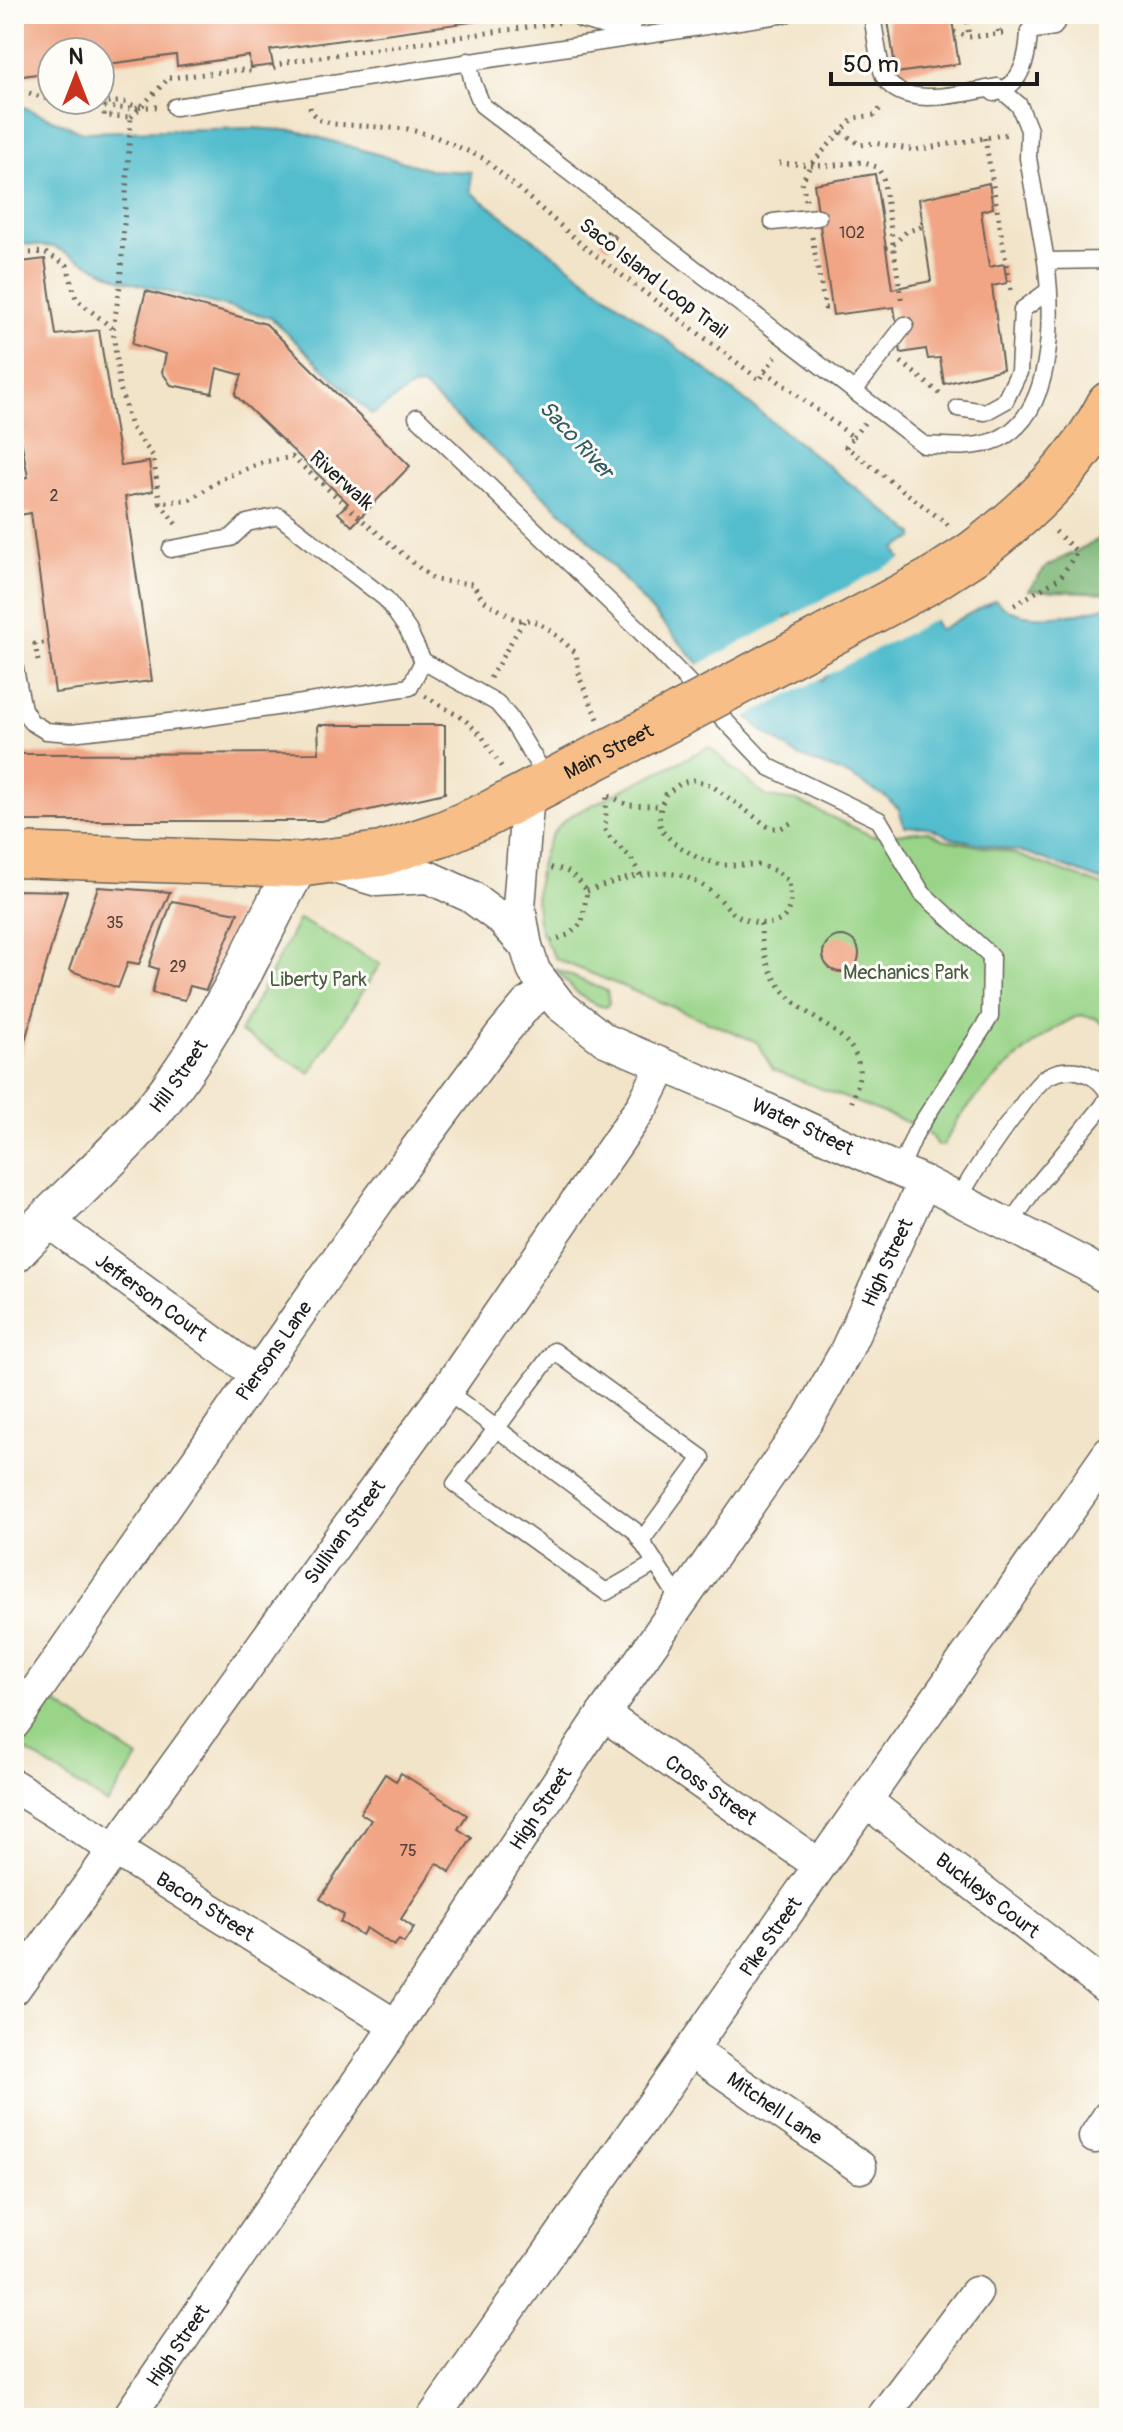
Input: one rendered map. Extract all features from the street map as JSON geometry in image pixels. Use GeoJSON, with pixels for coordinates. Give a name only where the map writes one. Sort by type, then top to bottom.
{"type":"FeatureCollection","features":[{"type":"Feature","properties":{"kind":"main road","name":"Main Street"},"geometry":{"type":"LineString","coordinates":[[14,855],[310,864],[381,854],[473,820],[526,781],[678,715],[930,581],[964,542],[1006,528],[1050,488],[1085,446],[1109,404]]}},
{"type":"Feature","properties":{"kind":"street"},"geometry":{"type":"LineString","coordinates":[[526,781],[519,907],[534,945]]}},
{"type":"Feature","properties":{"kind":"street"},"geometry":{"type":"LineString","coordinates":[[310,864],[377,880],[428,877],[470,896],[534,945]]}},
{"type":"Feature","properties":{"kind":"street","name":"Hill Street"},"geometry":{"type":"LineString","coordinates":[[14,1253],[123,1144],[168,1092],[191,1059],[243,969],[271,913],[310,864]]}},
{"type":"Feature","properties":{"kind":"street","name":"Water Street"},"geometry":{"type":"LineString","coordinates":[[534,945],[534,971],[560,1005],[605,1040],[911,1176],[1109,1279]]}},
{"type":"Feature","properties":{"kind":"street","name":"Piersons Lane"},"geometry":{"type":"LineString","coordinates":[[14,1723],[380,1198],[501,1035],[527,1004],[548,989]]}},
{"type":"Feature","properties":{"kind":"street","name":"Sullivan Street"},"geometry":{"type":"LineString","coordinates":[[14,1989],[446,1391],[643,1105],[663,1065]]}},
{"type":"Feature","properties":{"kind":"street","name":"High Street"},"geometry":{"type":"LineString","coordinates":[[128,2418],[396,2026],[603,1714],[808,1419],[832,1378],[911,1176]]}},
{"type":"Feature","properties":{"kind":"street","name":"Jefferson Court"},"geometry":{"type":"LineString","coordinates":[[45,1219],[258,1375]]}},
{"type":"Feature","properties":{"kind":"street","name":"Pike Street"},"geometry":{"type":"LineString","coordinates":[[433,2418],[1109,1453]]}},
{"type":"Feature","properties":{"kind":"street","name":"Cross Street"},"geometry":{"type":"LineString","coordinates":[[603,1714],[819,1865]]}},
{"type":"Feature","properties":{"kind":"street","name":"Bacon Street"},"geometry":{"type":"LineString","coordinates":[[14,1786],[396,2026]]}},
{"type":"Feature","properties":{"kind":"street","name":"Buckleys Court"},"geometry":{"type":"LineString","coordinates":[[866,1801],[1109,1989]]}},
{"type":"Feature","properties":{"kind":"street","name":"Mitchell Lane"},"geometry":{"type":"LineString","coordinates":[[691,2050],[860,2167]]}},
{"type":"Feature","properties":{"kind":"street"},"geometry":{"type":"LineString","coordinates":[[882,2418],[976,2293]]}},
{"type":"Feature","properties":{"kind":"lane"},"geometry":{"type":"LineString","coordinates":[[580,19],[618,30],[753,14]]}},
{"type":"Feature","properties":{"kind":"lane"},"geometry":{"type":"LineString","coordinates":[[175,107],[786,14]]}},
{"type":"Feature","properties":{"kind":"lane"},"geometry":{"type":"LineString","coordinates":[[468,61],[482,105],[924,445],[962,447],[992,442],[1012,430],[1030,409],[1041,383],[1049,345],[1046,261],[1028,158],[1029,130],[1019,105],[998,87],[923,98],[900,93],[884,78],[872,16],[868,14]]}},
{"type":"Feature","properties":{"kind":"lane"},"geometry":{"type":"LineString","coordinates":[[875,14],[892,91],[913,104],[987,94],[1007,88],[1028,56],[1029,31],[1054,27],[1061,14]]}},
{"type":"Feature","properties":{"kind":"lane"},"geometry":{"type":"LineString","coordinates":[[773,222],[818,217]]}},
{"type":"Feature","properties":{"kind":"lane"},"geometry":{"type":"LineString","coordinates":[[1046,261],[1109,260]]}},
{"type":"Feature","properties":{"kind":"lane"},"geometry":{"type":"LineString","coordinates":[[958,408],[985,412],[1005,401],[1019,372],[1022,310],[1048,291]]}},
{"type":"Feature","properties":{"kind":"lane"},"geometry":{"type":"LineString","coordinates":[[854,391],[905,325]]}},
{"type":"Feature","properties":{"kind":"lane"},"geometry":{"type":"LineString","coordinates":[[417,417],[637,628],[769,767],[879,820],[922,893],[991,956],[990,1017],[916,1132],[911,1176]]}},
{"type":"Feature","properties":{"kind":"lane"},"geometry":{"type":"LineString","coordinates":[[171,549],[231,538],[247,523],[279,516],[386,599],[408,630],[423,661],[497,703],[509,717],[526,781]]}},
{"type":"Feature","properties":{"kind":"lane"},"geometry":{"type":"LineString","coordinates":[[14,664],[23,709],[31,722],[46,731],[71,733],[196,719],[410,687],[423,661]]}},
{"type":"Feature","properties":{"kind":"lane"},"geometry":{"type":"LineString","coordinates":[[958,1200],[981,1159],[1037,1085],[1063,1071],[1079,1071],[1097,1079],[1109,1095],[1103,1106],[1034,1189],[1009,1226]]}},
{"type":"Feature","properties":{"kind":"lane"},"geometry":{"type":"LineString","coordinates":[[642,1540],[702,1458],[554,1351],[455,1484],[606,1592],[656,1563]]}},
{"type":"Feature","properties":{"kind":"lane"},"geometry":{"type":"LineString","coordinates":[[446,1391],[627,1525],[642,1540],[681,1602]]}},
{"type":"Feature","properties":{"kind":"path"},"geometry":{"type":"LineString","coordinates":[[966,14],[969,37]]}},
{"type":"Feature","properties":{"kind":"path"},"geometry":{"type":"LineString","coordinates":[[996,14],[999,34]]}},
{"type":"Feature","properties":{"kind":"path"},"geometry":{"type":"LineString","coordinates":[[175,107],[138,107],[133,109],[105,107],[104,116],[131,117],[169,78],[239,70],[251,72],[275,68],[286,62],[580,19]]}},
{"type":"Feature","properties":{"kind":"path"},"geometry":{"type":"LineString","coordinates":[[954,32],[969,37],[1029,31]]}},
{"type":"Feature","properties":{"kind":"path","name":"Saco Island Loop Trail"},"geometry":{"type":"LineString","coordinates":[[305,87],[311,111],[320,120],[334,124],[408,129],[436,137],[483,158],[586,248],[760,380],[765,371],[853,437],[846,447],[964,542]]}},
{"type":"Feature","properties":{"kind":"path"},"geometry":{"type":"LineString","coordinates":[[14,88],[56,102],[124,102],[138,107]]}},
{"type":"Feature","properties":{"kind":"path"},"geometry":{"type":"LineString","coordinates":[[829,145],[854,118],[874,115]]}},
{"type":"Feature","properties":{"kind":"path","name":"Riverwalk"},"geometry":{"type":"LineString","coordinates":[[131,117],[120,286],[113,329],[119,384],[131,427],[153,456],[160,503],[191,499],[223,478],[264,462],[292,457],[434,580],[473,584],[483,600],[516,620],[532,620],[550,630],[576,653],[580,679],[598,719]]}},
{"type":"Feature","properties":{"kind":"path"},"geometry":{"type":"LineString","coordinates":[[842,132],[860,145],[874,143],[915,150],[1029,130]]}},
{"type":"Feature","properties":{"kind":"path"},"geometry":{"type":"LineString","coordinates":[[985,138],[1012,296]]}},
{"type":"Feature","properties":{"kind":"path"},"geometry":{"type":"LineString","coordinates":[[779,163],[825,166],[861,162],[877,167],[883,177],[905,325]]}},
{"type":"Feature","properties":{"kind":"path"},"geometry":{"type":"LineString","coordinates":[[886,248],[906,232],[923,226]]}},
{"type":"Feature","properties":{"kind":"path"},"geometry":{"type":"LineString","coordinates":[[14,254],[44,252],[67,265],[76,299],[113,329]]}},
{"type":"Feature","properties":{"kind":"path"},"geometry":{"type":"LineString","coordinates":[[890,353],[958,408]]}},
{"type":"Feature","properties":{"kind":"path"},"geometry":{"type":"LineString","coordinates":[[1014,605],[1060,578],[1077,552],[1047,524]]}},
{"type":"Feature","properties":{"kind":"path"},"geometry":{"type":"LineString","coordinates":[[465,720],[524,620]]}},
{"type":"Feature","properties":{"kind":"path"},"geometry":{"type":"LineString","coordinates":[[39,673],[35,644],[48,642]]}},
{"type":"Feature","properties":{"kind":"path"},"geometry":{"type":"LineString","coordinates":[[410,687],[465,720],[526,781]]}},
{"type":"Feature","properties":{"kind":"path"},"geometry":{"type":"LineString","coordinates":[[587,891],[640,875],[684,876],[713,893],[736,915],[761,924],[780,921],[786,914],[791,891],[789,882],[778,872],[759,865],[722,865],[698,858],[674,843],[662,831],[659,822],[661,806],[666,794],[681,783],[693,780],[711,785],[770,828],[781,828],[795,821]]}},
{"type":"Feature","properties":{"kind":"path"},"geometry":{"type":"LineString","coordinates":[[640,875],[631,858],[605,829],[607,794],[627,805],[658,806]]}},
{"type":"Feature","properties":{"kind":"path"},"geometry":{"type":"LineString","coordinates":[[534,945],[568,935],[582,923],[587,891],[577,877],[562,868],[549,868]]}},
{"type":"Feature","properties":{"kind":"path"},"geometry":{"type":"LineString","coordinates":[[761,924],[767,961],[778,987],[807,1012],[834,1028],[852,1049],[858,1063],[859,1079],[851,1105]]}},
{"type":"Feature","properties":{"kind":"green space"},"geometry":{"type":"Polygon","coordinates":[[[1109,534],[1109,593],[1028,590],[1047,566],[1109,534]]]}},
{"type":"Feature","properties":{"kind":"green space","name":"Mechanics Park"},"geometry":{"type":"Polygon","coordinates":[[[709,747],[767,797],[797,801],[872,836],[928,831],[943,839],[1009,852],[1109,888],[1109,1029],[1095,1018],[1080,1015],[1049,1033],[1016,1058],[973,1101],[956,1121],[943,1146],[937,1145],[931,1136],[912,1124],[773,1070],[757,1042],[556,959],[540,929],[536,896],[540,864],[552,835],[572,815],[709,747]]]}},
{"type":"Feature","properties":{"kind":"green space","name":"Liberty Park"},"geometry":{"type":"Polygon","coordinates":[[[299,919],[380,964],[310,1073],[240,1032],[299,919]]]}},
{"type":"Feature","properties":{"kind":"green space"},"geometry":{"type":"Polygon","coordinates":[[[555,969],[607,991],[609,1003],[606,1007],[584,998],[555,969]]]}},
{"type":"Feature","properties":{"kind":"green space"},"geometry":{"type":"Polygon","coordinates":[[[53,1701],[138,1758],[107,1804],[22,1748],[53,1701]]]}},
{"type":"Feature","properties":{"kind":"water","name":"Saco River"},"geometry":{"type":"Polygon","coordinates":[[[14,103],[36,112],[36,116],[44,116],[82,132],[252,128],[297,131],[432,170],[471,172],[471,192],[700,365],[914,534],[914,538],[895,549],[939,630],[995,600],[1019,614],[1033,616],[1081,613],[1109,606],[1109,883],[1027,853],[952,838],[929,827],[904,826],[899,809],[886,797],[848,775],[798,756],[759,728],[573,522],[422,386],[412,387],[372,415],[271,318],[122,280],[54,247],[14,243],[14,103]],[[791,614],[785,618],[821,680],[827,676],[791,614]]]}},
{"type":"Feature","properties":{"kind":"pier"},"geometry":{"type":"Polygon","coordinates":[[[905,557],[937,618],[744,718],[696,666],[905,557]]]}},
{"type":"Feature","properties":{"kind":"building"},"geometry":{"type":"Polygon","coordinates":[[[14,14],[514,14],[270,50],[273,65],[250,68],[249,56],[177,66],[176,55],[116,63],[116,36],[36,36],[36,74],[14,77],[14,14]]]}},
{"type":"Feature","properties":{"kind":"building"},"geometry":{"type":"Polygon","coordinates":[[[887,14],[951,14],[959,64],[896,73],[887,14]]]}},
{"type":"Feature","properties":{"kind":"building"},"geometry":{"type":"Polygon","coordinates":[[[875,174],[892,289],[931,281],[919,199],[989,183],[993,208],[981,211],[989,267],[1004,264],[1007,283],[992,286],[1003,369],[944,384],[940,358],[928,359],[926,349],[901,353],[894,307],[833,315],[814,184],[875,174]]]}},
{"type":"Feature","properties":{"kind":"building"},"geometry":{"type":"Polygon","coordinates":[[[607,231],[616,237],[609,248],[600,242],[607,231]]]}},
{"type":"Feature","properties":{"kind":"building"},"geometry":{"type":"Polygon","coordinates":[[[45,259],[56,335],[99,330],[121,466],[149,462],[153,491],[125,497],[152,681],[55,693],[31,513],[14,516],[14,480],[28,477],[14,402],[14,263],[45,259]]]}},
{"type":"Feature","properties":{"kind":"building"},"geometry":{"type":"Polygon","coordinates":[[[146,291],[266,324],[410,466],[352,526],[338,513],[348,503],[235,395],[242,375],[217,368],[212,393],[171,385],[162,372],[166,354],[132,344],[146,291]]]}},
{"type":"Feature","properties":{"kind":"building"},"geometry":{"type":"Polygon","coordinates":[[[318,725],[445,725],[445,793],[321,821],[14,821],[14,754],[319,753],[318,725]]]}},
{"type":"Feature","properties":{"kind":"building"},"geometry":{"type":"Polygon","coordinates":[[[98,887],[170,892],[139,964],[128,962],[118,988],[69,970],[98,887]]]}},
{"type":"Feature","properties":{"kind":"building"},"geometry":{"type":"Polygon","coordinates":[[[14,890],[67,891],[19,1062],[14,1061],[14,890]]]}},
{"type":"Feature","properties":{"kind":"building"},"geometry":{"type":"Polygon","coordinates":[[[172,901],[238,913],[206,990],[190,986],[185,1000],[152,993],[158,969],[149,966],[172,901]]]}},
{"type":"Feature","properties":{"kind":"building"},"geometry":{"type":"Polygon","coordinates":[[[841,936],[854,941],[859,954],[854,967],[841,972],[828,967],[823,954],[828,941],[841,936]]]}},
{"type":"Feature","properties":{"kind":"building"},"geometry":{"type":"Polygon","coordinates":[[[401,1773],[467,1815],[458,1829],[472,1838],[450,1872],[437,1863],[401,1919],[414,1928],[404,1943],[399,1940],[394,1946],[366,1928],[362,1935],[340,1922],[344,1915],[320,1899],[371,1820],[360,1813],[385,1774],[396,1781],[401,1773]]]}},
{"type":"Feature","properties":{"kind":"building"},"geometry":{"type":"Polygon","coordinates":[[[14,2405],[34,2418],[14,2418],[14,2405]]]}}]}
